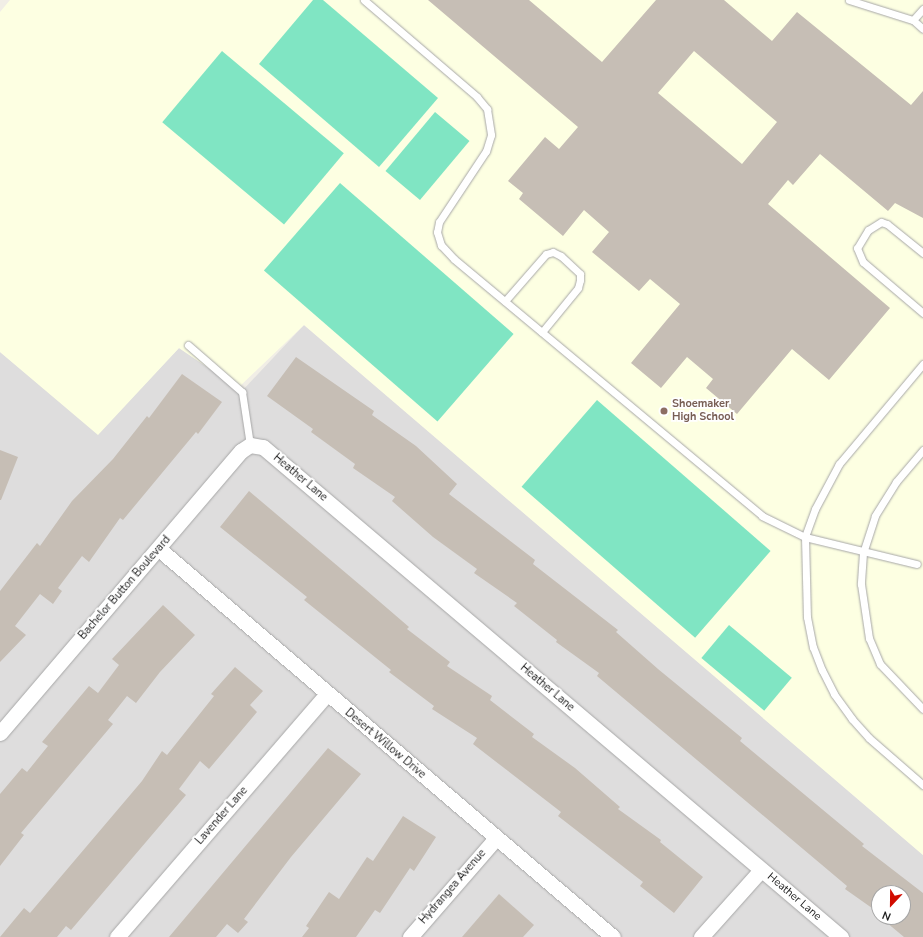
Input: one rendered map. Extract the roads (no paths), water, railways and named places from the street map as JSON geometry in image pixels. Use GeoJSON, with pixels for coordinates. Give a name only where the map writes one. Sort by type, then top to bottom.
{"type":"FeatureCollection","features":[{"type":"Feature","properties":{"kind":"street","name":"Bachelor Button Boulevard"},"geometry":{"type":"LineString","coordinates":[[0,733],[159,549],[241,451],[250,445]]}},
{"type":"Feature","properties":{"kind":"street","name":"Heather Lane"},"geometry":{"type":"LineString","coordinates":[[250,445],[263,447],[841,937]]}},
{"type":"Feature","properties":{"kind":"street","name":"Desert Willow Drive"},"geometry":{"type":"LineString","coordinates":[[159,549],[613,937]]}},
{"type":"Feature","properties":{"kind":"street","name":"Lavender Lane"},"geometry":{"type":"LineString","coordinates":[[117,937],[327,694]]}},
{"type":"Feature","properties":{"kind":"street","name":"Hydrangea Avenue"},"geometry":{"type":"LineString","coordinates":[[410,937],[496,838]]}},
{"type":"Feature","properties":{"kind":"street"},"geometry":{"type":"LineString","coordinates":[[701,937],[761,870]]}},
{"type":"Feature","properties":{"kind":"lane"},"geometry":{"type":"LineString","coordinates":[[364,0],[487,109],[490,135],[486,152],[444,210],[437,232],[441,245],[454,259],[762,516],[805,538],[863,553],[917,564]]}},
{"type":"Feature","properties":{"kind":"lane"},"geometry":{"type":"LineString","coordinates":[[849,0],[913,20],[923,29]]}},
{"type":"Feature","properties":{"kind":"lane"},"geometry":{"type":"LineString","coordinates":[[913,20],[923,9]]}},
{"type":"Feature","properties":{"kind":"lane"},"geometry":{"type":"LineString","coordinates":[[923,253],[887,224],[880,222],[868,230],[857,248],[863,262],[923,313]]}},
{"type":"Feature","properties":{"kind":"lane"},"geometry":{"type":"LineString","coordinates":[[505,301],[546,254],[554,252],[561,256],[580,274],[580,280],[578,288],[542,332]]}},
{"type":"Feature","properties":{"kind":"lane"},"geometry":{"type":"LineString","coordinates":[[188,345],[242,392],[250,445]]}},
{"type":"Feature","properties":{"kind":"lane"},"geometry":{"type":"LineString","coordinates":[[923,364],[839,464],[815,509],[805,538],[807,617],[813,647],[822,670],[834,694],[852,719],[869,738],[923,785]]}},
{"type":"Feature","properties":{"kind":"lane"},"geometry":{"type":"LineString","coordinates":[[923,450],[883,500],[863,553],[861,584],[869,638],[880,664],[923,709]]}},
{"type":"Feature","properties":{"kind":"place","name":"Shoemaker High School"},"geometry":{"type":"Point","coordinates":[664,411]}}]}
